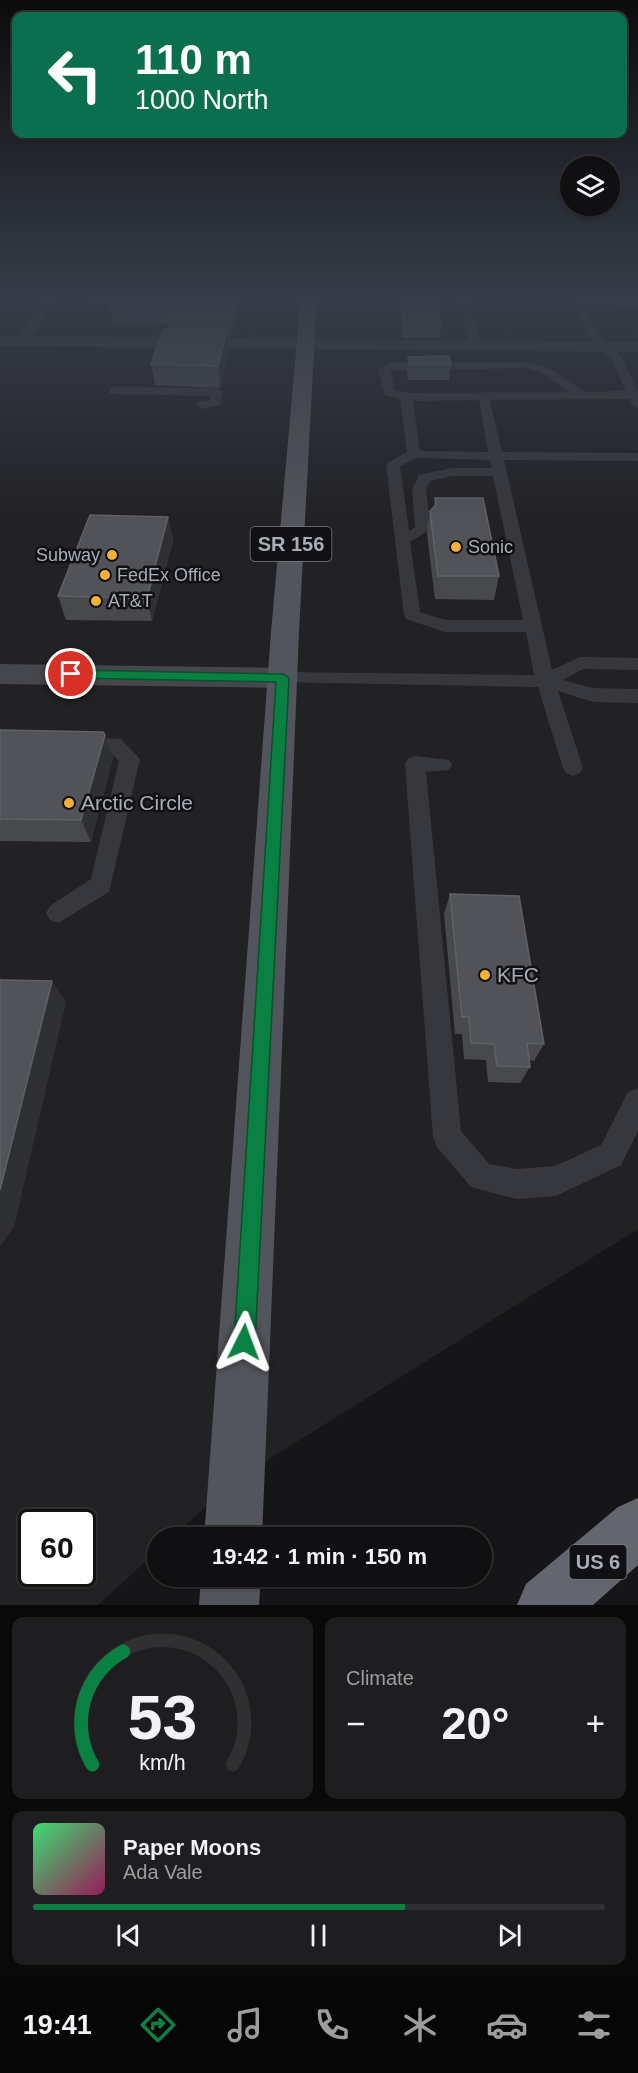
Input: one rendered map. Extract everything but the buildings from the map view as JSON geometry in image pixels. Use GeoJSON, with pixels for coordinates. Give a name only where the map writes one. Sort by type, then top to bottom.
{"type":"FeatureCollection","features":[{"type":"Feature","properties":{"kind":"highway","name":"US 6"},"geometry":{"type":"LineString","coordinates":[[552,1601],[638,1527]]}},
{"type":"Feature","properties":{"kind":"main road","name":"SR 156"},"geometry":{"type":"LineString","coordinates":[[234,1527],[303,370]]}},
{"type":"Feature","properties":{"kind":"main road"},"geometry":{"type":"LineString","coordinates":[[0,674],[283,678]]}},
{"type":"Feature","properties":{"kind":"main road"},"geometry":{"type":"LineString","coordinates":[[229,1605],[230,1587]]}},
{"type":"Feature","properties":{"kind":"lane"},"geometry":{"type":"LineString","coordinates":[[384,370],[389,392],[406,397],[582,395],[635,400],[621,370]]}},
{"type":"Feature","properties":{"kind":"lane"},"geometry":{"type":"LineString","coordinates":[[543,370],[582,395]]}},
{"type":"Feature","properties":{"kind":"lane"},"geometry":{"type":"LineString","coordinates":[[114,391],[218,392],[216,402],[202,405]]}},
{"type":"Feature","properties":{"kind":"lane"},"geometry":{"type":"LineString","coordinates":[[486,396],[483,402],[545,681],[573,768]]}},
{"type":"Feature","properties":{"kind":"lane"},"geometry":{"type":"LineString","coordinates":[[406,397],[414,454]]}},
{"type":"Feature","properties":{"kind":"lane"},"geometry":{"type":"LineString","coordinates":[[533,626],[445,626],[412,615],[393,464],[414,454],[496,457],[638,457]]}},
{"type":"Feature","properties":{"kind":"lane"},"geometry":{"type":"LineString","coordinates":[[401,541],[423,529],[419,489],[424,478],[455,472],[499,472]]}},
{"type":"Feature","properties":{"kind":"lane"},"geometry":{"type":"LineString","coordinates":[[545,681],[580,663],[638,664]]}},
{"type":"Feature","properties":{"kind":"lane"},"geometry":{"type":"LineString","coordinates":[[283,678],[545,681],[593,695],[638,696]]}},
{"type":"Feature","properties":{"kind":"lane"},"geometry":{"type":"LineString","coordinates":[[58,743],[114,744],[130,759],[101,885],[58,913]]}},
{"type":"Feature","properties":{"kind":"lane"},"geometry":{"type":"LineString","coordinates":[[442,765],[415,764],[447,1137],[481,1177],[517,1184],[556,1181],[611,1155],[638,1102]]}},
{"type":"Feature","properties":{"kind":"shaded area"},"geometry":{"type":"Polygon","coordinates":[[[0,370],[638,370],[638,1229],[237,1479],[183,1527],[147,1527],[147,1560],[98,1605],[0,1605],[0,370]]]}},
{"type":"Feature","properties":{"kind":"place","name":"Sonic"},"geometry":{"type":"Point","coordinates":[456,547]}},
{"type":"Feature","properties":{"kind":"place","name":"Subway"},"geometry":{"type":"Point","coordinates":[112,555]}},
{"type":"Feature","properties":{"kind":"place","name":"FedEx Office"},"geometry":{"type":"Point","coordinates":[105,575]}},
{"type":"Feature","properties":{"kind":"place","name":"AT&T"},"geometry":{"type":"Point","coordinates":[96,601]}},
{"type":"Feature","properties":{"kind":"place","name":"Arctic Circle"},"geometry":{"type":"Point","coordinates":[69,803]}},
{"type":"Feature","properties":{"kind":"place","name":"KFC"},"geometry":{"type":"Point","coordinates":[485,975]}},
{"type":"Feature","properties":{"kind":"route"},"geometry":{"type":"LineString","coordinates":[[71,674],[283,678],[244,1342]]}}]}
